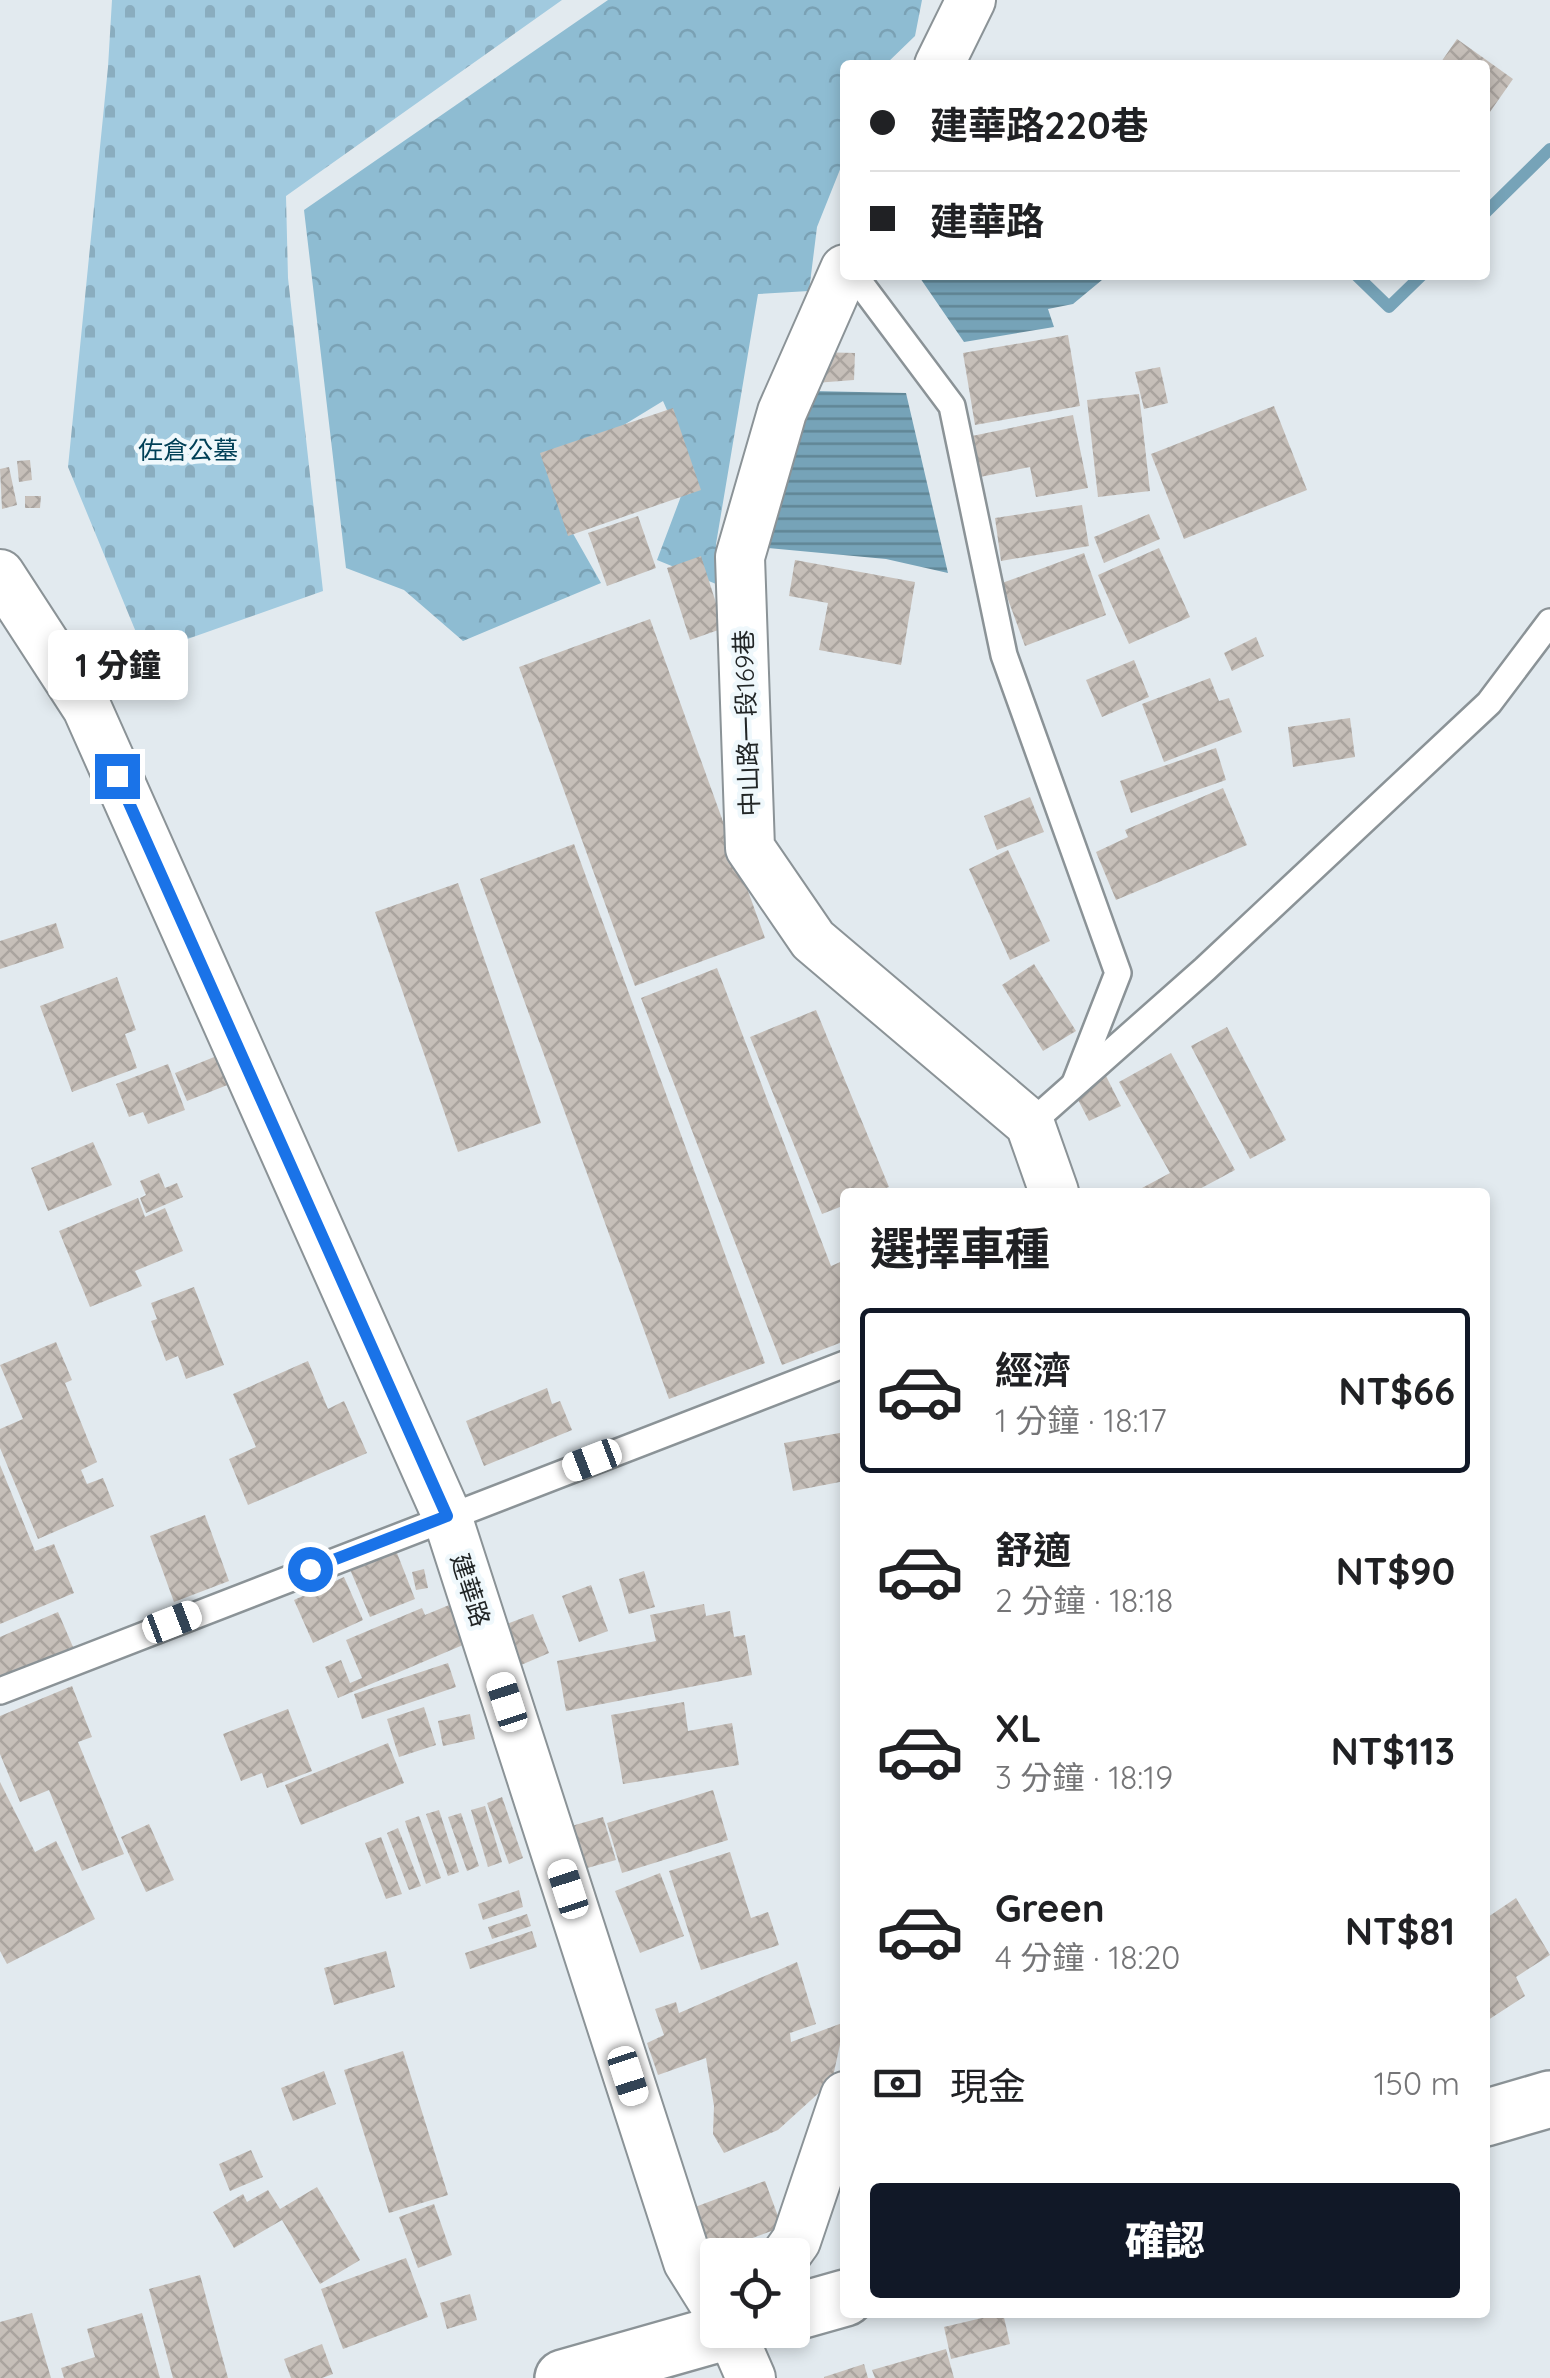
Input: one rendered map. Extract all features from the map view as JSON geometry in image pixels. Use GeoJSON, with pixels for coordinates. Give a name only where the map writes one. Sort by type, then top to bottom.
{"type":"FeatureCollection","features":[{"type":"Feature","properties":{"kind":"street"},"geometry":{"type":"LineString","coordinates":[[941,60],[971,0]]}},
{"type":"Feature","properties":{"kind":"street","name":"中山路一段169巷"},"geometry":{"type":"LineString","coordinates":[[840,280],[782,412],[740,557],[750,848],[814,940],[1030,1124]]}},
{"type":"Feature","properties":{"kind":"street","name":"建華路"},"geometry":{"type":"LineString","coordinates":[[0,574],[87,708],[447,1516],[688,2262],[700,2281]]}},
{"type":"Feature","properties":{"kind":"street"},"geometry":{"type":"LineString","coordinates":[[1030,1124],[1053,1188]]}},
{"type":"Feature","properties":{"kind":"street"},"geometry":{"type":"LineString","coordinates":[[1490,2117],[1550,2100]]}},
{"type":"Feature","properties":{"kind":"street"},"geometry":{"type":"LineString","coordinates":[[797,2238],[840,2111]]}},
{"type":"Feature","properties":{"kind":"street"},"geometry":{"type":"LineString","coordinates":[[810,2308],[840,2299]]}},
{"type":"Feature","properties":{"kind":"street"},"geometry":{"type":"LineString","coordinates":[[563,2378],[700,2339]]}},
{"type":"Feature","properties":{"kind":"street"},"geometry":{"type":"LineString","coordinates":[[738,2348],[750,2378]]}},
{"type":"Feature","properties":{"kind":"lane"},"geometry":{"type":"LineString","coordinates":[[858,280],[952,406],[1004,655],[1118,974],[1076,1083]]}},
{"type":"Feature","properties":{"kind":"lane"},"geometry":{"type":"LineString","coordinates":[[1030,1124],[1205,968],[1489,703],[1550,622]]}},
{"type":"Feature","properties":{"kind":"lane"},"geometry":{"type":"LineString","coordinates":[[0,1691],[840,1366]]}},
{"type":"Feature","properties":{"kind":"green space","name":"佐倉公墓"},"geometry":{"type":"Polygon","coordinates":[[[112,0],[562,0],[286,196],[288,278],[323,591],[145,654],[68,467],[112,0]]]}},
{"type":"Feature","properties":{"kind":"green space"},"geometry":{"type":"Polygon","coordinates":[[[608,0],[922,0],[915,36],[890,60],[840,60],[840,170],[817,227],[809,291],[758,294],[716,544],[721,586],[657,560],[692,467],[663,401],[573,456],[571,530],[601,583],[463,641],[404,590],[346,568],[304,210],[608,0]]]}},
{"type":"Feature","properties":{"kind":"shaded area"},"geometry":{"type":"Polygon","coordinates":[[[921,280],[1102,280],[1073,304],[1048,309],[1054,327],[964,342],[921,280]]]}},
{"type":"Feature","properties":{"kind":"shaded area"},"geometry":{"type":"Polygon","coordinates":[[[812,391],[906,393],[948,573],[886,559],[768,548],[812,391]]]}},
{"type":"Feature","properties":{"kind":"building"},"geometry":{"type":"Polygon","coordinates":[[[1457,39],[1486,60],[1442,60],[1457,39]]]}},
{"type":"Feature","properties":{"kind":"building"},"geometry":{"type":"Polygon","coordinates":[[[1490,63],[1513,79],[1490,112],[1490,63]]]}},
{"type":"Feature","properties":{"kind":"building"},"geometry":{"type":"Polygon","coordinates":[[[1068,335],[1080,406],[975,425],[963,353],[1068,335]]]}},
{"type":"Feature","properties":{"kind":"building"},"geometry":{"type":"Polygon","coordinates":[[[816,352],[855,353],[854,380],[815,383],[816,352]]]}},
{"type":"Feature","properties":{"kind":"building"},"geometry":{"type":"Polygon","coordinates":[[[1160,367],[1168,403],[1144,409],[1135,372],[1160,367]]]}},
{"type":"Feature","properties":{"kind":"building"},"geometry":{"type":"Polygon","coordinates":[[[1139,394],[1150,491],[1098,497],[1087,400],[1139,394]]]}},
{"type":"Feature","properties":{"kind":"building"},"geometry":{"type":"Polygon","coordinates":[[[1274,406],[1307,490],[1184,539],[1151,454],[1274,406]]]}},
{"type":"Feature","properties":{"kind":"building"},"geometry":{"type":"Polygon","coordinates":[[[673,408],[701,490],[568,536],[540,453],[673,408]]]}},
{"type":"Feature","properties":{"kind":"building"},"geometry":{"type":"Polygon","coordinates":[[[1073,415],[1088,488],[1036,497],[1030,467],[980,477],[972,436],[1073,415]]]}},
{"type":"Feature","properties":{"kind":"building"},"geometry":{"type":"Polygon","coordinates":[[[30,460],[32,480],[19,482],[17,461],[30,460]]]}},
{"type":"Feature","properties":{"kind":"building"},"geometry":{"type":"Polygon","coordinates":[[[9,467],[17,505],[2,509],[0,469],[9,467]]]}},
{"type":"Feature","properties":{"kind":"building"},"geometry":{"type":"Polygon","coordinates":[[[25,496],[41,496],[40,508],[25,508],[25,496]]]}},
{"type":"Feature","properties":{"kind":"building"},"geometry":{"type":"Polygon","coordinates":[[[1082,505],[1089,546],[1001,561],[995,518],[1082,505]]]}},
{"type":"Feature","properties":{"kind":"building"},"geometry":{"type":"Polygon","coordinates":[[[1149,514],[1160,539],[1104,563],[1094,537],[1149,514]]]}},
{"type":"Feature","properties":{"kind":"building"},"geometry":{"type":"Polygon","coordinates":[[[638,516],[656,568],[607,586],[588,533],[638,516]]]}},
{"type":"Feature","properties":{"kind":"building"},"geometry":{"type":"Polygon","coordinates":[[[1159,548],[1190,617],[1129,644],[1098,575],[1159,548]]]}},
{"type":"Feature","properties":{"kind":"building"},"geometry":{"type":"Polygon","coordinates":[[[1084,553],[1106,615],[1025,646],[1002,583],[1084,553]]]}},
{"type":"Feature","properties":{"kind":"building"},"geometry":{"type":"Polygon","coordinates":[[[701,556],[724,628],[690,640],[667,568],[701,556]]]}},
{"type":"Feature","properties":{"kind":"building"},"geometry":{"type":"Polygon","coordinates":[[[795,560],[915,582],[901,665],[819,650],[828,603],[789,596],[795,560]]]}},
{"type":"Feature","properties":{"kind":"building"},"geometry":{"type":"Polygon","coordinates":[[[650,619],[765,938],[635,986],[519,667],[650,619]]]}},
{"type":"Feature","properties":{"kind":"building"},"geometry":{"type":"Polygon","coordinates":[[[1256,637],[1264,656],[1232,671],[1224,653],[1256,637]]]}},
{"type":"Feature","properties":{"kind":"building"},"geometry":{"type":"Polygon","coordinates":[[[1134,660],[1149,697],[1102,717],[1086,680],[1134,660]]]}},
{"type":"Feature","properties":{"kind":"building"},"geometry":{"type":"Polygon","coordinates":[[[1210,678],[1219,701],[1229,698],[1242,732],[1164,762],[1142,704],[1210,678]]]}},
{"type":"Feature","properties":{"kind":"building"},"geometry":{"type":"Polygon","coordinates":[[[1350,718],[1355,757],[1293,767],[1288,727],[1350,718]]]}},
{"type":"Feature","properties":{"kind":"building"},"geometry":{"type":"Polygon","coordinates":[[[1216,748],[1226,780],[1131,813],[1120,781],[1216,748]]]}},
{"type":"Feature","properties":{"kind":"building"},"geometry":{"type":"Polygon","coordinates":[[[1223,788],[1247,845],[1116,900],[1096,852],[1128,837],[1125,830],[1223,788]]]}},
{"type":"Feature","properties":{"kind":"building"},"geometry":{"type":"Polygon","coordinates":[[[1030,797],[1044,832],[997,850],[984,816],[1030,797]]]}},
{"type":"Feature","properties":{"kind":"building"},"geometry":{"type":"Polygon","coordinates":[[[574,844],[765,1363],[669,1399],[480,879],[574,844]]]}},
{"type":"Feature","properties":{"kind":"building"},"geometry":{"type":"Polygon","coordinates":[[[1008,850],[1050,941],[1010,960],[969,869],[1008,850]]]}},
{"type":"Feature","properties":{"kind":"building"},"geometry":{"type":"Polygon","coordinates":[[[458,883],[541,1123],[458,1152],[375,912],[458,883]]]}},
{"type":"Feature","properties":{"kind":"building"},"geometry":{"type":"Polygon","coordinates":[[[56,923],[64,948],[0,969],[0,941],[56,923]]]}},
{"type":"Feature","properties":{"kind":"building"},"geometry":{"type":"Polygon","coordinates":[[[1034,964],[1076,1031],[1043,1051],[1002,985],[1034,964]]]}},
{"type":"Feature","properties":{"kind":"building"},"geometry":{"type":"Polygon","coordinates":[[[717,968],[831,1266],[840,1262],[840,1343],[782,1365],[641,998],[717,968]]]}},
{"type":"Feature","properties":{"kind":"building"},"geometry":{"type":"Polygon","coordinates":[[[117,977],[136,1030],[125,1034],[137,1068],[72,1092],[40,1006],[117,977]]]}},
{"type":"Feature","properties":{"kind":"building"},"geometry":{"type":"Polygon","coordinates":[[[816,1010],[889,1187],[840,1188],[840,1207],[822,1214],[750,1037],[816,1010]]]}},
{"type":"Feature","properties":{"kind":"building"},"geometry":{"type":"Polygon","coordinates":[[[1227,1027],[1286,1140],[1250,1159],[1191,1046],[1227,1027]]]}},
{"type":"Feature","properties":{"kind":"building"},"geometry":{"type":"Polygon","coordinates":[[[1171,1053],[1235,1170],[1201,1188],[1142,1188],[1170,1173],[1119,1082],[1171,1053]]]}},
{"type":"Feature","properties":{"kind":"building"},"geometry":{"type":"Polygon","coordinates":[[[219,1055],[230,1084],[187,1101],[175,1073],[219,1055]]]}},
{"type":"Feature","properties":{"kind":"building"},"geometry":{"type":"Polygon","coordinates":[[[168,1064],[185,1110],[148,1124],[143,1112],[129,1117],[116,1084],[168,1064]]]}},
{"type":"Feature","properties":{"kind":"building"},"geometry":{"type":"Polygon","coordinates":[[[1106,1076],[1121,1106],[1089,1121],[1074,1092],[1106,1076]]]}},
{"type":"Feature","properties":{"kind":"building"},"geometry":{"type":"Polygon","coordinates":[[[93,1142],[112,1185],[48,1211],[31,1168],[93,1142]]]}},
{"type":"Feature","properties":{"kind":"building"},"geometry":{"type":"Polygon","coordinates":[[[159,1173],[165,1188],[177,1183],[183,1197],[146,1213],[140,1198],[146,1195],[140,1181],[159,1173]]]}},
{"type":"Feature","properties":{"kind":"building"},"geometry":{"type":"Polygon","coordinates":[[[138,1198],[145,1217],[165,1208],[183,1251],[135,1271],[142,1286],[90,1307],[59,1231],[138,1198]]]}},
{"type":"Feature","properties":{"kind":"building"},"geometry":{"type":"Polygon","coordinates":[[[194,1287],[224,1365],[186,1379],[178,1356],[166,1361],[151,1321],[157,1319],[151,1303],[194,1287]]]}},
{"type":"Feature","properties":{"kind":"building"},"geometry":{"type":"Polygon","coordinates":[[[56,1342],[72,1380],[65,1383],[97,1462],[81,1470],[87,1484],[103,1478],[114,1506],[38,1539],[0,1448],[0,1429],[23,1419],[0,1365],[56,1342]]]}},
{"type":"Feature","properties":{"kind":"building"},"geometry":{"type":"Polygon","coordinates":[[[308,1361],[328,1409],[344,1401],[367,1453],[248,1505],[229,1459],[256,1447],[233,1394],[308,1361]]]}},
{"type":"Feature","properties":{"kind":"building"},"geometry":{"type":"Polygon","coordinates":[[[547,1388],[552,1404],[560,1401],[572,1430],[484,1466],[466,1421],[547,1388]]]}},
{"type":"Feature","properties":{"kind":"building"},"geometry":{"type":"Polygon","coordinates":[[[840,1433],[840,1482],[793,1491],[784,1443],[840,1433]]]}},
{"type":"Feature","properties":{"kind":"building"},"geometry":{"type":"Polygon","coordinates":[[[0,1465],[35,1551],[54,1544],[74,1593],[0,1624],[0,1465]]]}},
{"type":"Feature","properties":{"kind":"building"},"geometry":{"type":"Polygon","coordinates":[[[205,1515],[229,1581],[174,1602],[150,1536],[205,1515]]]}},
{"type":"Feature","properties":{"kind":"building"},"geometry":{"type":"Polygon","coordinates":[[[395,1548],[415,1599],[370,1617],[349,1567],[395,1548]]]}},
{"type":"Feature","properties":{"kind":"building"},"geometry":{"type":"Polygon","coordinates":[[[424,1569],[428,1588],[416,1590],[412,1572],[424,1569]]]}},
{"type":"Feature","properties":{"kind":"building"},"geometry":{"type":"Polygon","coordinates":[[[644,1571],[655,1607],[629,1614],[619,1579],[644,1571]]]}},
{"type":"Feature","properties":{"kind":"building"},"geometry":{"type":"Polygon","coordinates":[[[344,1577],[363,1620],[313,1643],[294,1600],[344,1577]]]}},
{"type":"Feature","properties":{"kind":"building"},"geometry":{"type":"Polygon","coordinates":[[[591,1585],[608,1631],[579,1642],[562,1596],[591,1585]]]}},
{"type":"Feature","properties":{"kind":"building"},"geometry":{"type":"Polygon","coordinates":[[[454,1603],[470,1642],[338,1698],[325,1667],[341,1660],[350,1683],[362,1678],[346,1640],[422,1608],[425,1615],[454,1603]]]}},
{"type":"Feature","properties":{"kind":"building"},"geometry":{"type":"Polygon","coordinates":[[[704,1604],[706,1616],[730,1611],[734,1637],[745,1635],[752,1675],[566,1711],[557,1661],[656,1641],[650,1615],[704,1604]]]}},
{"type":"Feature","properties":{"kind":"building"},"geometry":{"type":"Polygon","coordinates":[[[58,1612],[73,1647],[0,1678],[0,1637],[58,1612]]]}},
{"type":"Feature","properties":{"kind":"building"},"geometry":{"type":"Polygon","coordinates":[[[533,1614],[549,1653],[521,1665],[504,1625],[533,1614]]]}},
{"type":"Feature","properties":{"kind":"building"},"geometry":{"type":"Polygon","coordinates":[[[448,1663],[456,1687],[362,1719],[354,1694],[448,1663]]]}},
{"type":"Feature","properties":{"kind":"building"},"geometry":{"type":"Polygon","coordinates":[[[72,1686],[92,1737],[78,1742],[124,1854],[82,1871],[49,1790],[20,1802],[0,1754],[0,1716],[72,1686]]]}},
{"type":"Feature","properties":{"kind":"building"},"geometry":{"type":"Polygon","coordinates":[[[684,1702],[688,1731],[732,1723],[739,1765],[623,1784],[611,1715],[684,1702]]]}},
{"type":"Feature","properties":{"kind":"building"},"geometry":{"type":"Polygon","coordinates":[[[424,1707],[436,1745],[399,1757],[387,1719],[424,1707]]]}},
{"type":"Feature","properties":{"kind":"building"},"geometry":{"type":"Polygon","coordinates":[[[288,1709],[312,1771],[267,1788],[262,1773],[241,1781],[223,1734],[288,1709]]]}},
{"type":"Feature","properties":{"kind":"building"},"geometry":{"type":"Polygon","coordinates":[[[470,1714],[475,1739],[443,1746],[438,1721],[470,1714]]]}},
{"type":"Feature","properties":{"kind":"building"},"geometry":{"type":"Polygon","coordinates":[[[388,1743],[404,1783],[301,1825],[285,1785],[388,1743]]]}},
{"type":"Feature","properties":{"kind":"building"},"geometry":{"type":"Polygon","coordinates":[[[0,1782],[35,1852],[56,1841],[95,1919],[7,1964],[0,1951],[0,1782]]]}},
{"type":"Feature","properties":{"kind":"building"},"geometry":{"type":"Polygon","coordinates":[[[713,1790],[728,1840],[622,1873],[607,1823],[713,1790]]]}},
{"type":"Feature","properties":{"kind":"building"},"geometry":{"type":"Polygon","coordinates":[[[502,1797],[523,1858],[509,1864],[487,1803],[502,1797]]]}},
{"type":"Feature","properties":{"kind":"building"},"geometry":{"type":"Polygon","coordinates":[[[485,1806],[502,1862],[488,1867],[471,1810],[485,1806]]]}},
{"type":"Feature","properties":{"kind":"building"},"geometry":{"type":"Polygon","coordinates":[[[439,1810],[459,1872],[448,1876],[426,1814],[439,1810]]]}},
{"type":"Feature","properties":{"kind":"building"},"geometry":{"type":"Polygon","coordinates":[[[461,1813],[479,1866],[467,1871],[448,1817],[461,1813]]]}},
{"type":"Feature","properties":{"kind":"building"},"geometry":{"type":"Polygon","coordinates":[[[419,1816],[441,1878],[426,1884],[405,1821],[419,1816]]]}},
{"type":"Feature","properties":{"kind":"building"},"geometry":{"type":"Polygon","coordinates":[[[603,1817],[616,1860],[580,1870],[568,1827],[603,1817]]]}},
{"type":"Feature","properties":{"kind":"building"},"geometry":{"type":"Polygon","coordinates":[[[149,1824],[174,1880],[146,1892],[121,1837],[149,1824]]]}},
{"type":"Feature","properties":{"kind":"building"},"geometry":{"type":"Polygon","coordinates":[[[398,1828],[421,1886],[409,1890],[387,1833],[398,1828]]]}},
{"type":"Feature","properties":{"kind":"building"},"geometry":{"type":"Polygon","coordinates":[[[381,1837],[402,1894],[386,1899],[365,1843],[381,1837]]]}},
{"type":"Feature","properties":{"kind":"building"},"geometry":{"type":"Polygon","coordinates":[[[730,1852],[751,1918],[768,1912],[779,1945],[701,1970],[669,1871],[730,1852]]]}},
{"type":"Feature","properties":{"kind":"building"},"geometry":{"type":"Polygon","coordinates":[[[660,1873],[684,1936],[640,1953],[615,1891],[660,1873]]]}},
{"type":"Feature","properties":{"kind":"building"},"geometry":{"type":"Polygon","coordinates":[[[519,1890],[523,1907],[483,1920],[478,1904],[519,1890]]]}},
{"type":"Feature","properties":{"kind":"building"},"geometry":{"type":"Polygon","coordinates":[[[1516,1898],[1550,1955],[1516,1977],[1525,1996],[1490,2019],[1490,1916],[1516,1898]]]}},
{"type":"Feature","properties":{"kind":"building"},"geometry":{"type":"Polygon","coordinates":[[[527,1914],[531,1926],[492,1939],[488,1927],[527,1914]]]}},
{"type":"Feature","properties":{"kind":"building"},"geometry":{"type":"Polygon","coordinates":[[[532,1931],[537,1947],[470,1969],[465,1953],[532,1931]]]}},
{"type":"Feature","properties":{"kind":"building"},"geometry":{"type":"Polygon","coordinates":[[[386,1951],[395,1987],[334,2005],[324,1968],[386,1951]]]}},
{"type":"Feature","properties":{"kind":"building"},"geometry":{"type":"Polygon","coordinates":[[[797,1962],[816,2024],[790,2033],[791,2042],[840,2024],[832,2081],[778,2130],[724,2153],[713,2134],[714,2106],[706,2058],[658,2075],[647,2043],[664,2035],[655,2009],[676,2002],[679,2013],[797,1962]]]}},
{"type":"Feature","properties":{"kind":"building"},"geometry":{"type":"Polygon","coordinates":[[[403,2051],[448,2195],[389,2213],[344,2070],[403,2051]]]}},
{"type":"Feature","properties":{"kind":"building"},"geometry":{"type":"Polygon","coordinates":[[[324,2071],[336,2104],[293,2121],[281,2088],[324,2071]]]}},
{"type":"Feature","properties":{"kind":"building"},"geometry":{"type":"Polygon","coordinates":[[[251,2150],[263,2177],[230,2191],[219,2164],[251,2150]]]}},
{"type":"Feature","properties":{"kind":"building"},"geometry":{"type":"Polygon","coordinates":[[[765,2181],[782,2227],[752,2238],[706,2238],[695,2207],[765,2181]]]}},
{"type":"Feature","properties":{"kind":"building"},"geometry":{"type":"Polygon","coordinates":[[[317,2187],[360,2260],[320,2284],[282,2220],[234,2248],[213,2212],[243,2194],[247,2202],[268,2190],[280,2209],[317,2187]]]}},
{"type":"Feature","properties":{"kind":"building"},"geometry":{"type":"Polygon","coordinates":[[[434,2204],[452,2255],[418,2268],[399,2217],[434,2204]]]}},
{"type":"Feature","properties":{"kind":"building"},"geometry":{"type":"Polygon","coordinates":[[[406,2258],[428,2317],[343,2349],[321,2289],[406,2258]]]}},
{"type":"Feature","properties":{"kind":"building"},"geometry":{"type":"Polygon","coordinates":[[[200,2275],[228,2378],[173,2378],[149,2289],[200,2275]]]}},
{"type":"Feature","properties":{"kind":"building"},"geometry":{"type":"Polygon","coordinates":[[[470,2294],[477,2320],[447,2329],[440,2303],[470,2294]]]}},
{"type":"Feature","properties":{"kind":"building"},"geometry":{"type":"Polygon","coordinates":[[[32,2313],[51,2378],[0,2378],[0,2322],[32,2313]]]}},
{"type":"Feature","properties":{"kind":"building"},"geometry":{"type":"Polygon","coordinates":[[[142,2313],[160,2378],[64,2378],[61,2368],[95,2357],[87,2329],[142,2313]]]}},
{"type":"Feature","properties":{"kind":"building"},"geometry":{"type":"Polygon","coordinates":[[[982,2318],[1004,2318],[1010,2344],[951,2359],[944,2327],[982,2318]]]}},
{"type":"Feature","properties":{"kind":"building"},"geometry":{"type":"Polygon","coordinates":[[[322,2344],[333,2374],[291,2378],[284,2359],[322,2344]]]}},
{"type":"Feature","properties":{"kind":"building"},"geometry":{"type":"Polygon","coordinates":[[[946,2349],[954,2378],[875,2378],[872,2370],[946,2349]]]}},
{"type":"Feature","properties":{"kind":"building"},"geometry":{"type":"Polygon","coordinates":[[[864,2364],[868,2378],[824,2378],[824,2377],[864,2364]]]}},
{"type":"Feature","properties":{"kind":"waterway"},"geometry":{"type":"LineString","coordinates":[[1490,208],[1550,149]]}},
{"type":"Feature","properties":{"kind":"waterway"},"geometry":{"type":"LineString","coordinates":[[1361,280],[1389,307],[1417,280]]}},
{"type":"Feature","properties":{"kind":"route"},"geometry":{"type":"LineString","coordinates":[[117,776],[447,1516],[310,1569]]}}]}
